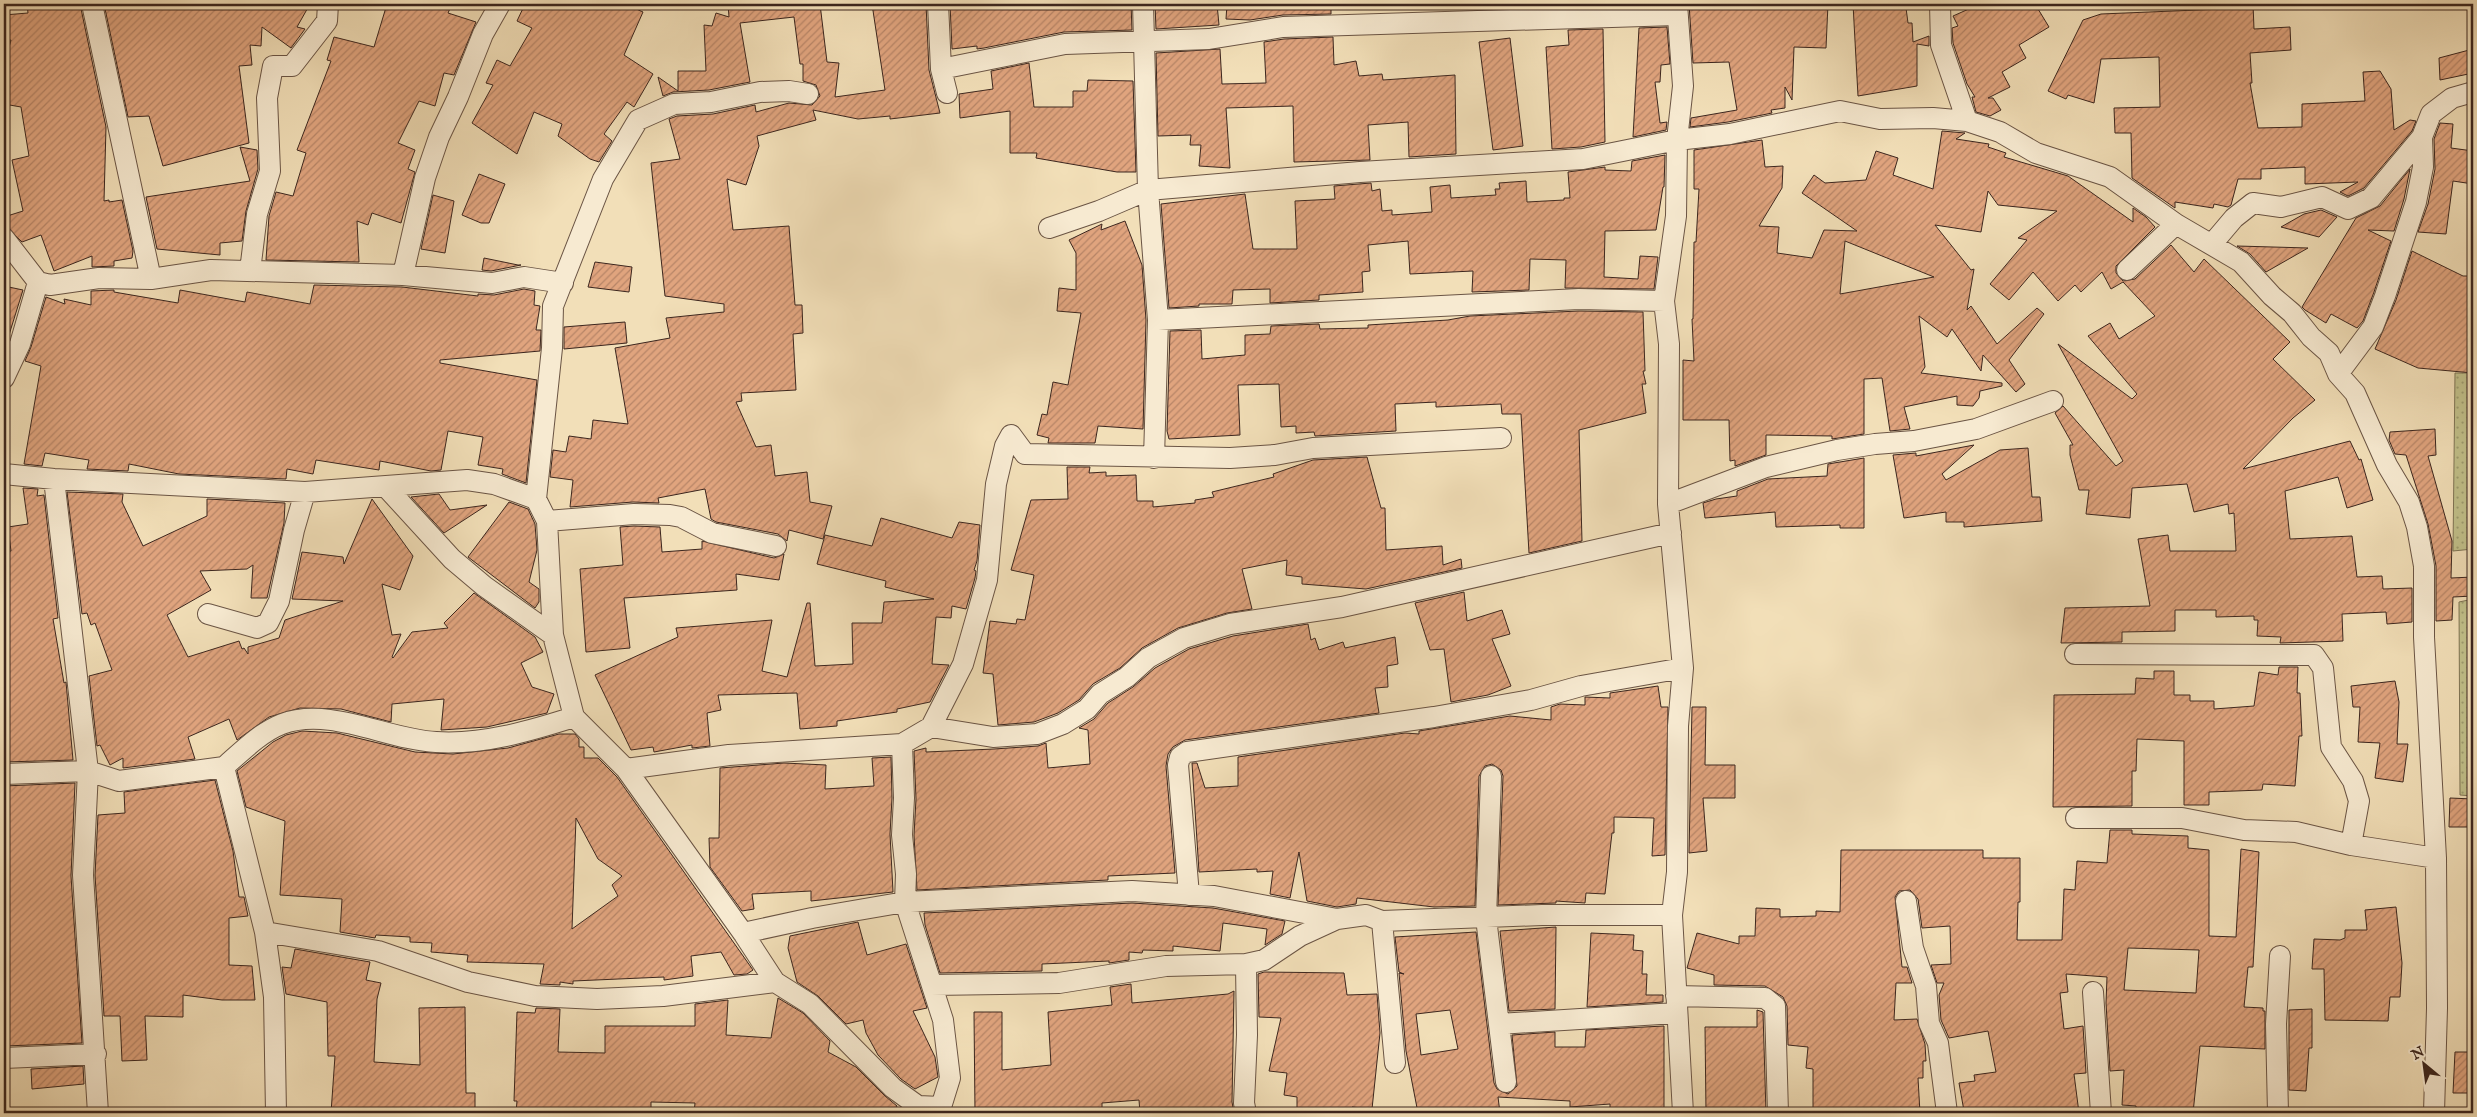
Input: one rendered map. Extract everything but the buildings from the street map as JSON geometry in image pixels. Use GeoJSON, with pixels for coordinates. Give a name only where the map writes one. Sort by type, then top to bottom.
{"type":"FeatureCollection","features":[{"type":"Feature","properties":{"kind":"street"},"geometry":{"type":"LineString","coordinates":[[92,4],[151,279]]}},
{"type":"Feature","properties":{"kind":"street"},"geometry":{"type":"LineString","coordinates":[[250,271],[257,214],[270,171],[267,98],[273,66],[292,66],[327,21],[328,4]]}},
{"type":"Feature","properties":{"kind":"street"},"geometry":{"type":"LineString","coordinates":[[403,275],[425,178],[439,137],[458,97],[483,34],[500,4]]}},
{"type":"Feature","properties":{"kind":"street"},"geometry":{"type":"LineString","coordinates":[[938,4],[941,69],[947,93]]}},
{"type":"Feature","properties":{"kind":"street"},"geometry":{"type":"LineString","coordinates":[[1143,4],[1148,190],[1158,320],[1154,458]]}},
{"type":"Feature","properties":{"kind":"street"},"geometry":{"type":"LineString","coordinates":[[1940,4],[1941,45],[1967,121]]}},
{"type":"Feature","properties":{"kind":"street"},"geometry":{"type":"LineString","coordinates":[[941,69],[1065,44],[1210,39],[1283,28],[1676,9],[1682,86],[1677,140],[1676,216],[1664,301],[1669,344],[1668,504],[1683,668],[1678,726],[1677,872],[1672,915],[1683,1113]]}},
{"type":"Feature","properties":{"kind":"street"},"geometry":{"type":"LineString","coordinates":[[808,94],[789,91],[760,92],[711,102],[674,104],[638,120],[603,179],[564,283],[553,306],[552,348],[536,499],[548,521],[553,635],[574,717],[626,770],[775,982],[810,1004],[893,1088],[918,1106],[942,1110],[950,1078],[943,1020],[905,902],[906,874],[902,835],[904,798],[902,744]]}},
{"type":"Feature","properties":{"kind":"street"},"geometry":{"type":"LineString","coordinates":[[2212,244],[2234,218],[2253,203],[2281,207],[2322,197],[2348,209],[2371,198],[2422,137],[2431,114],[2452,98],[2473,92]]}},
{"type":"Feature","properties":{"kind":"street"},"geometry":{"type":"LineString","coordinates":[[1049,228],[1099,211],[1148,190],[1360,172],[1583,159],[1677,140],[1730,134],[1840,111],[1880,119],[1933,118],[1967,121],[2000,132],[2036,152],[2110,177],[2176,224],[2241,262],[2272,296],[2292,312],[2311,337],[2329,353],[2338,374],[2355,393],[2387,465],[2409,502],[2417,527],[2424,566],[2424,637],[2436,858],[2437,1008],[2434,1113]]}},
{"type":"Feature","properties":{"kind":"street"},"geometry":{"type":"LineString","coordinates":[[2338,374],[2373,327],[2391,279],[2416,202],[2423,167],[2422,137]]}},
{"type":"Feature","properties":{"kind":"street"},"geometry":{"type":"LineString","coordinates":[[2127,270],[2176,224]]}},
{"type":"Feature","properties":{"kind":"street"},"geometry":{"type":"LineString","coordinates":[[4,238],[38,282],[50,285],[99,278],[151,279],[211,270],[403,275],[492,283],[524,277],[564,283]]}},
{"type":"Feature","properties":{"kind":"street"},"geometry":{"type":"LineString","coordinates":[[4,378],[20,344],[38,282]]}},
{"type":"Feature","properties":{"kind":"street"},"geometry":{"type":"LineString","coordinates":[[1158,320],[1579,299],[1664,301]]}},
{"type":"Feature","properties":{"kind":"street"},"geometry":{"type":"LineString","coordinates":[[1668,504],[1766,467],[1836,450],[1914,441],[1976,429],[2054,401]]}},
{"type":"Feature","properties":{"kind":"street"},"geometry":{"type":"LineString","coordinates":[[626,770],[729,755],[902,744],[931,727],[963,664],[987,580],[996,484],[1005,446],[1012,435],[1025,454],[1154,458],[1230,458],[1275,455],[1313,448],[1501,438]]}},
{"type":"Feature","properties":{"kind":"street"},"geometry":{"type":"LineString","coordinates":[[4,474],[54,479],[305,492],[467,480],[494,484],[536,499]]}},
{"type":"Feature","properties":{"kind":"street"},"geometry":{"type":"LineString","coordinates":[[54,479],[88,771],[83,875],[96,1054],[98,1113]]}},
{"type":"Feature","properties":{"kind":"street"},"geometry":{"type":"LineString","coordinates":[[386,487],[452,560],[484,586],[553,635]]}},
{"type":"Feature","properties":{"kind":"street"},"geometry":{"type":"LineString","coordinates":[[208,614],[258,628],[268,623],[279,601],[294,530],[305,492]]}},
{"type":"Feature","properties":{"kind":"street"},"geometry":{"type":"LineString","coordinates":[[548,521],[634,514],[670,515],[712,533],[776,546]]}},
{"type":"Feature","properties":{"kind":"street"},"geometry":{"type":"LineString","coordinates":[[931,727],[993,737],[1037,734],[1063,724],[1087,709],[1100,694],[1127,677],[1148,658],[1184,638],[1230,624],[1342,607],[1671,533]]}},
{"type":"Feature","properties":{"kind":"street"},"geometry":{"type":"LineString","coordinates":[[2075,654],[2314,655],[2323,668],[2331,747],[2353,781],[2359,801],[2351,845]]}},
{"type":"Feature","properties":{"kind":"street"},"geometry":{"type":"LineString","coordinates":[[1189,895],[1178,764],[1180,757],[1187,752],[1453,714],[1531,700],[1581,686],[1683,668]]}},
{"type":"Feature","properties":{"kind":"street"},"geometry":{"type":"LineString","coordinates":[[4,774],[88,771],[119,781],[224,767],[248,746],[280,725],[302,718],[332,721],[435,742],[482,740],[528,731],[574,717]]}},
{"type":"Feature","properties":{"kind":"street"},"geometry":{"type":"LineString","coordinates":[[224,767],[265,932],[274,997],[276,1113]]}},
{"type":"Feature","properties":{"kind":"street"},"geometry":{"type":"LineString","coordinates":[[1491,776],[1486,918],[1506,1082]]}},
{"type":"Feature","properties":{"kind":"street"},"geometry":{"type":"LineString","coordinates":[[2076,818],[2182,818],[2244,830],[2296,832],[2351,845],[2436,858]]}},
{"type":"Feature","properties":{"kind":"street"},"geometry":{"type":"LineString","coordinates":[[743,934],[812,918],[905,902],[1132,892],[1189,895],[1252,902],[1337,919]]}},
{"type":"Feature","properties":{"kind":"street"},"geometry":{"type":"LineString","coordinates":[[1906,901],[1913,948],[1926,986],[1929,1023],[1938,1043],[1947,1113]]}},
{"type":"Feature","properties":{"kind":"street"},"geometry":{"type":"LineString","coordinates":[[932,985],[1059,983],[1166,966],[1246,964],[1264,960],[1300,936],[1337,919],[1366,915],[1382,921],[1542,915],[1672,915]]}},
{"type":"Feature","properties":{"kind":"street"},"geometry":{"type":"LineString","coordinates":[[1382,921],[1395,1063]]}},
{"type":"Feature","properties":{"kind":"street"},"geometry":{"type":"LineString","coordinates":[[265,932],[378,951],[468,982],[535,996],[597,999],[635,997],[775,982]]}},
{"type":"Feature","properties":{"kind":"street"},"geometry":{"type":"LineString","coordinates":[[2278,1113],[2276,1024],[2280,956]]}},
{"type":"Feature","properties":{"kind":"street"},"geometry":{"type":"LineString","coordinates":[[1246,964],[1247,1035],[1244,1103],[1246,1113]]}},
{"type":"Feature","properties":{"kind":"street"},"geometry":{"type":"LineString","coordinates":[[2093,992],[2101,1113]]}},
{"type":"Feature","properties":{"kind":"street"},"geometry":{"type":"LineString","coordinates":[[1499,1024],[1676,1004],[1765,998],[1772,1001],[1775,1006],[1778,1113]]}},
{"type":"Feature","properties":{"kind":"street"},"geometry":{"type":"LineString","coordinates":[[4,1058],[96,1054]]}},
{"type":"Feature","properties":{"kind":"shaded area"},"geometry":{"type":"Polygon","coordinates":[[[2455,373],[2473,373],[2473,549],[2453,551],[2455,373]]]}},
{"type":"Feature","properties":{"kind":"shaded area"},"geometry":{"type":"Polygon","coordinates":[[[2473,599],[2473,796],[2460,795],[2459,602],[2473,599]]]}}]}
